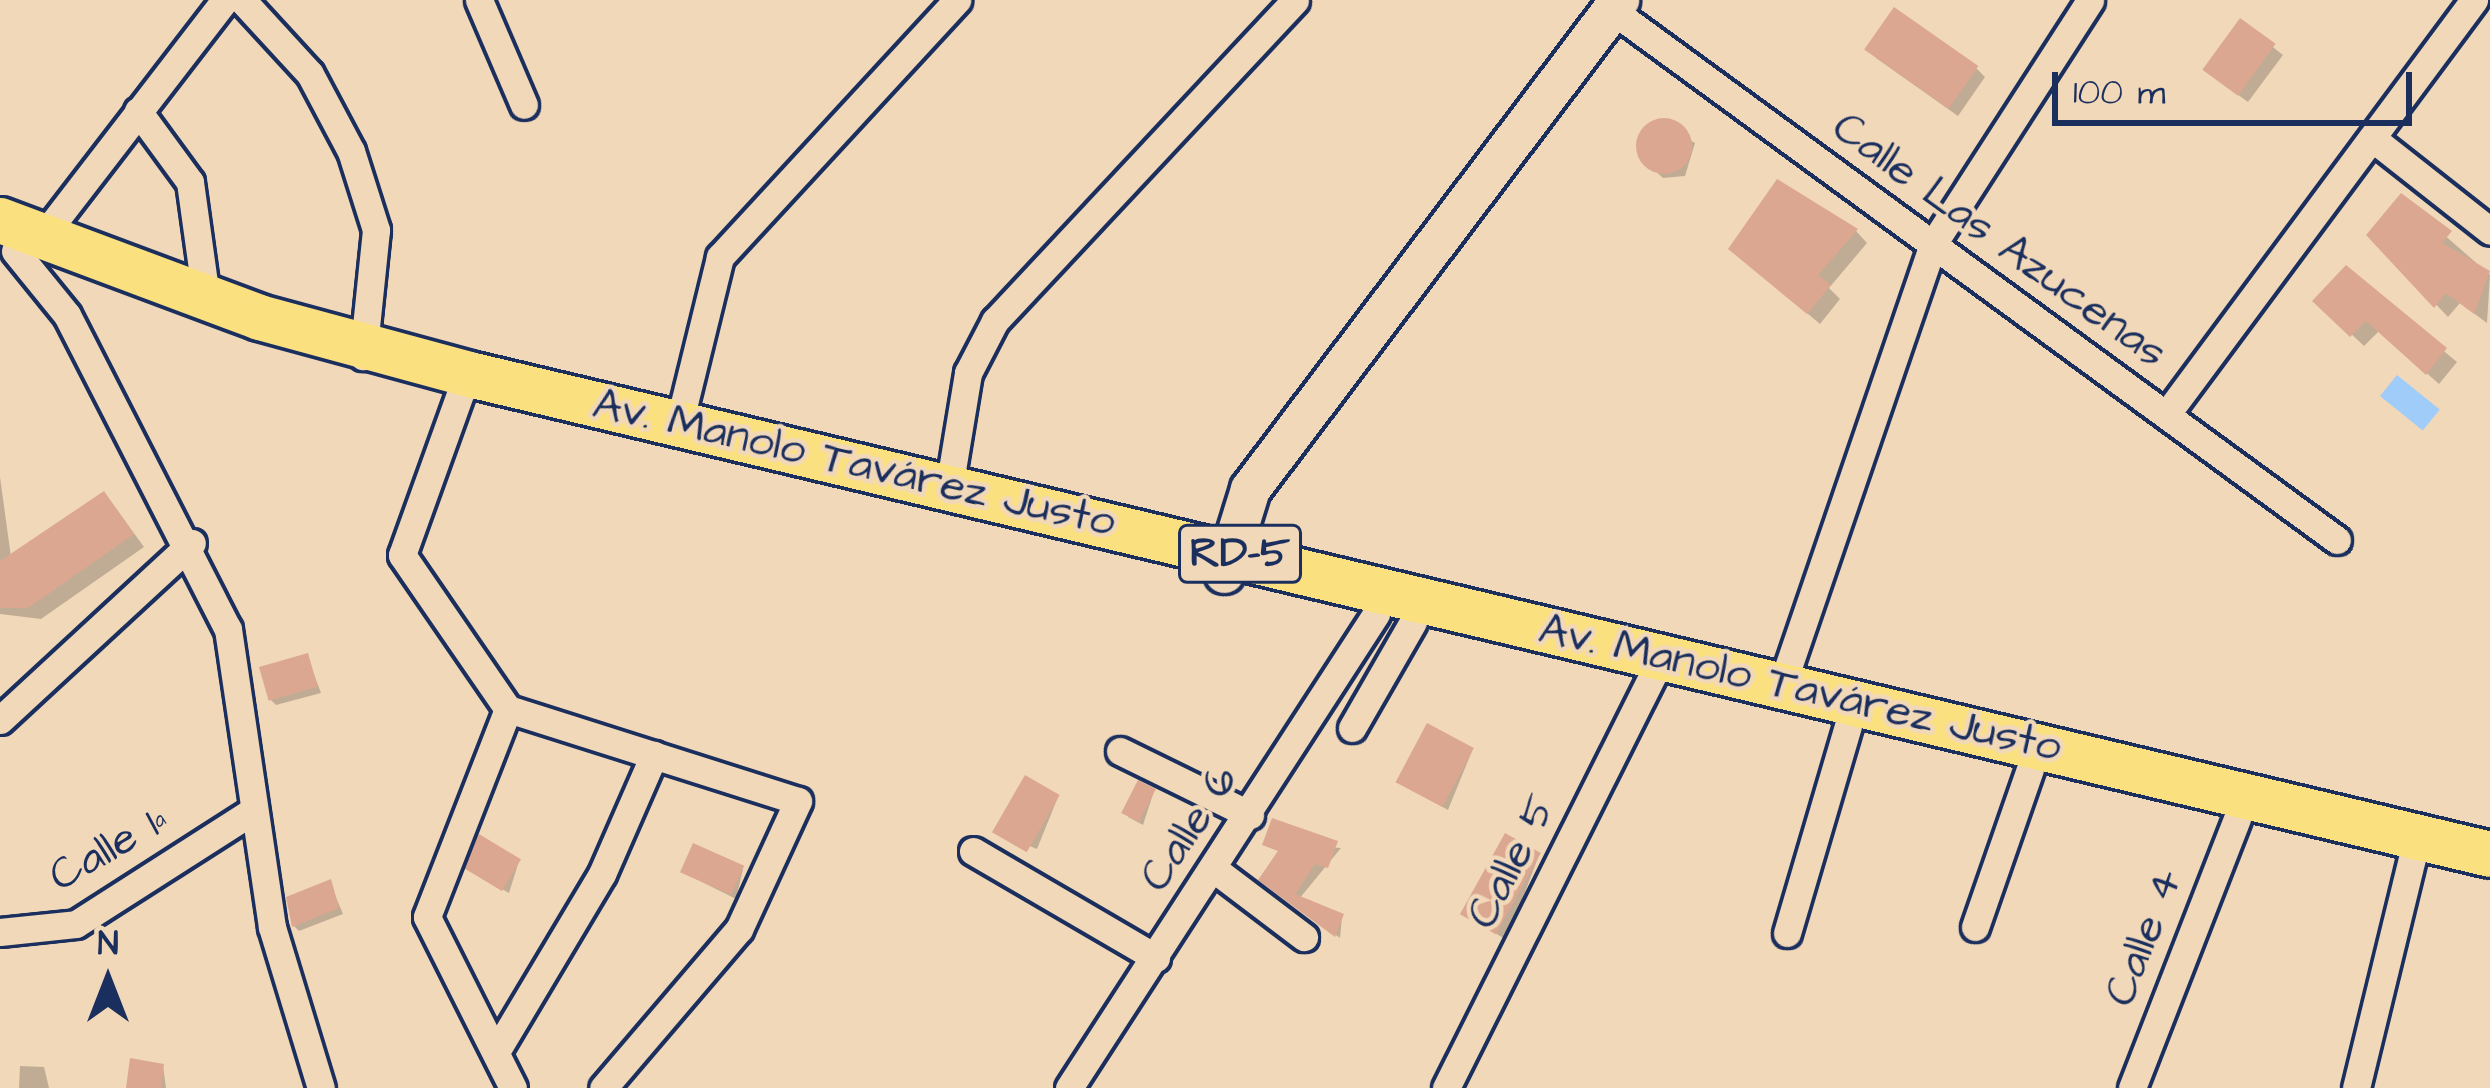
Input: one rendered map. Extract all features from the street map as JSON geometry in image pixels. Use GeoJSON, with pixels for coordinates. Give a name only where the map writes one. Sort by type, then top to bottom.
{"type":"FeatureCollection","features":[{"type":"Feature","properties":{"kind":"main road","name":"Av. Manolo Tavárez Justo"},"geometry":{"type":"LineString","coordinates":[[15,239],[363,356],[949,488],[1227,562],[1395,618],[1654,673],[1848,726],[2490,879]]}},
{"type":"Feature","properties":{"kind":"main road","name":"Av. Manolo Tavárez Justo"},"geometry":{"type":"LineString","coordinates":[[15,239],[206,298],[460,394],[1782,686],[2490,854]]}},
{"type":"Feature","properties":{"kind":"street"},"geometry":{"type":"LineString","coordinates":[[225,0],[138,111],[15,239],[68,316],[192,543],[227,629],[250,812],[321,1088]]}},
{"type":"Feature","properties":{"kind":"street"},"geometry":{"type":"LineString","coordinates":[[242,0],[310,74],[351,151],[376,230],[363,356]]}},
{"type":"Feature","properties":{"kind":"street"},"geometry":{"type":"LineString","coordinates":[[479,0],[524,105]]}},
{"type":"Feature","properties":{"kind":"street"},"geometry":{"type":"LineString","coordinates":[[679,424],[720,257],[958,0]]}},
{"type":"Feature","properties":{"kind":"street"},"geometry":{"type":"LineString","coordinates":[[949,488],[968,373],[995,322],[1295,0]]}},
{"type":"Feature","properties":{"kind":"street"},"geometry":{"type":"LineString","coordinates":[[1782,686],[1933,244],[2090,0]]}},
{"type":"Feature","properties":{"kind":"street"},"geometry":{"type":"LineString","coordinates":[[2166,415],[2474,0]]}},
{"type":"Feature","properties":{"kind":"street"},"geometry":{"type":"LineString","coordinates":[[1227,562],[1250,489],[1616,5]]}},
{"type":"Feature","properties":{"kind":"street","name":"Calle Las Azucenas"},"geometry":{"type":"LineString","coordinates":[[1616,5],[2337,540]]}},
{"type":"Feature","properties":{"kind":"street"},"geometry":{"type":"LineString","coordinates":[[138,111],[190,182],[206,298]]}},
{"type":"Feature","properties":{"kind":"street"},"geometry":{"type":"LineString","coordinates":[[2372,138],[2490,231]]}},
{"type":"Feature","properties":{"kind":"street"},"geometry":{"type":"LineString","coordinates":[[460,394],[402,555],[508,709],[798,802],[739,929],[603,1088]]}},
{"type":"Feature","properties":{"kind":"street"},"geometry":{"type":"LineString","coordinates":[[0,720],[192,543]]}},
{"type":"Feature","properties":{"kind":"street"},"geometry":{"type":"LineString","coordinates":[[1352,728],[1395,618]]}},
{"type":"Feature","properties":{"kind":"street","name":"Calle 6"},"geometry":{"type":"LineString","coordinates":[[1070,1088],[1250,815],[1395,618]]}},
{"type":"Feature","properties":{"kind":"street","name":"Calle 5"},"geometry":{"type":"LineString","coordinates":[[1446,1088],[1654,673]]}},
{"type":"Feature","properties":{"kind":"street"},"geometry":{"type":"LineString","coordinates":[[508,709],[427,917],[500,1046],[513,1088]]}},
{"type":"Feature","properties":{"kind":"street"},"geometry":{"type":"LineString","coordinates":[[1787,933],[1848,726]]}},
{"type":"Feature","properties":{"kind":"street"},"geometry":{"type":"LineString","coordinates":[[1120,751],[1250,815]]}},
{"type":"Feature","properties":{"kind":"street"},"geometry":{"type":"LineString","coordinates":[[500,1046],[602,874],[653,755]]}},
{"type":"Feature","properties":{"kind":"street"},"geometry":{"type":"LineString","coordinates":[[1976,928],[2030,770]]}},
{"type":"Feature","properties":{"kind":"street","name":"Calle 1ª"},"geometry":{"type":"LineString","coordinates":[[0,932],[76,924],[250,812]]}},
{"type":"Feature","properties":{"kind":"street","name":"Calle 4"},"geometry":{"type":"LineString","coordinates":[[2132,1088],[2237,819]]}},
{"type":"Feature","properties":{"kind":"street"},"geometry":{"type":"LineString","coordinates":[[973,851],[1156,958]]}},
{"type":"Feature","properties":{"kind":"street"},"geometry":{"type":"LineString","coordinates":[[2356,1088],[2412,860]]}},
{"type":"Feature","properties":{"kind":"street"},"geometry":{"type":"LineString","coordinates":[[1214,869],[1304,938]]}},
{"type":"Feature","properties":{"kind":"water"},"geometry":{"type":"Polygon","coordinates":[[[2397,375],[2440,410],[2423,431],[2380,396],[2397,375]]]}},
{"type":"Feature","properties":{"kind":"building"},"geometry":{"type":"Polygon","coordinates":[[[1894,7],[1978,66],[1949,109],[1864,50],[1894,7]]]}},
{"type":"Feature","properties":{"kind":"building"},"geometry":{"type":"Polygon","coordinates":[[[2240,18],[2276,44],[2238,96],[2202,70],[2240,18]]]}},
{"type":"Feature","properties":{"kind":"building"},"geometry":{"type":"Polygon","coordinates":[[[1664,118],[1684,126],[1692,146],[1684,166],[1664,174],[1644,166],[1636,146],[1644,126],[1664,118]]]}},
{"type":"Feature","properties":{"kind":"building"},"geometry":{"type":"Polygon","coordinates":[[[1777,179],[1858,229],[1818,275],[1831,285],[1807,314],[1728,249],[1777,179]]]}},
{"type":"Feature","properties":{"kind":"building"},"geometry":{"type":"Polygon","coordinates":[[[2401,193],[2452,231],[2442,243],[2490,271],[2474,314],[2446,293],[2434,308],[2366,235],[2401,193]]]}},
{"type":"Feature","properties":{"kind":"building"},"geometry":{"type":"Polygon","coordinates":[[[2346,265],[2447,348],[2426,375],[2366,321],[2350,337],[2312,301],[2346,265]]]}},
{"type":"Feature","properties":{"kind":"building"},"geometry":{"type":"Polygon","coordinates":[[[104,491],[134,534],[28,608],[0,608],[0,561],[104,491]]]}},
{"type":"Feature","properties":{"kind":"building"},"geometry":{"type":"Polygon","coordinates":[[[308,653],[318,687],[269,701],[259,667],[308,653]]]}},
{"type":"Feature","properties":{"kind":"building"},"geometry":{"type":"Polygon","coordinates":[[[1427,723],[1474,748],[1442,807],[1396,782],[1427,723]]]}},
{"type":"Feature","properties":{"kind":"building"},"geometry":{"type":"Polygon","coordinates":[[[1025,775],[1060,795],[1027,852],[992,832],[1025,775]]]}},
{"type":"Feature","properties":{"kind":"building"},"geometry":{"type":"Polygon","coordinates":[[[1138,780],[1156,789],[1139,822],[1121,813],[1138,780]]]}},
{"type":"Feature","properties":{"kind":"building"},"geometry":{"type":"Polygon","coordinates":[[[1272,818],[1338,841],[1328,868],[1315,864],[1295,894],[1344,914],[1335,937],[1258,880],[1278,851],[1262,845],[1272,818]]]}},
{"type":"Feature","properties":{"kind":"building"},"geometry":{"type":"Polygon","coordinates":[[[1505,833],[1541,853],[1496,934],[1460,914],[1505,833]]]}},
{"type":"Feature","properties":{"kind":"building"},"geometry":{"type":"Polygon","coordinates":[[[479,834],[521,859],[502,891],[460,866],[479,834]]]}},
{"type":"Feature","properties":{"kind":"building"},"geometry":{"type":"Polygon","coordinates":[[[693,843],[744,866],[731,895],[680,872],[693,843]]]}},
{"type":"Feature","properties":{"kind":"building"},"geometry":{"type":"Polygon","coordinates":[[[331,879],[339,908],[292,927],[286,897],[331,879]]]}},
{"type":"Feature","properties":{"kind":"building"},"geometry":{"type":"Polygon","coordinates":[[[130,1058],[164,1064],[161,1088],[126,1088],[130,1058]]]}}]}
